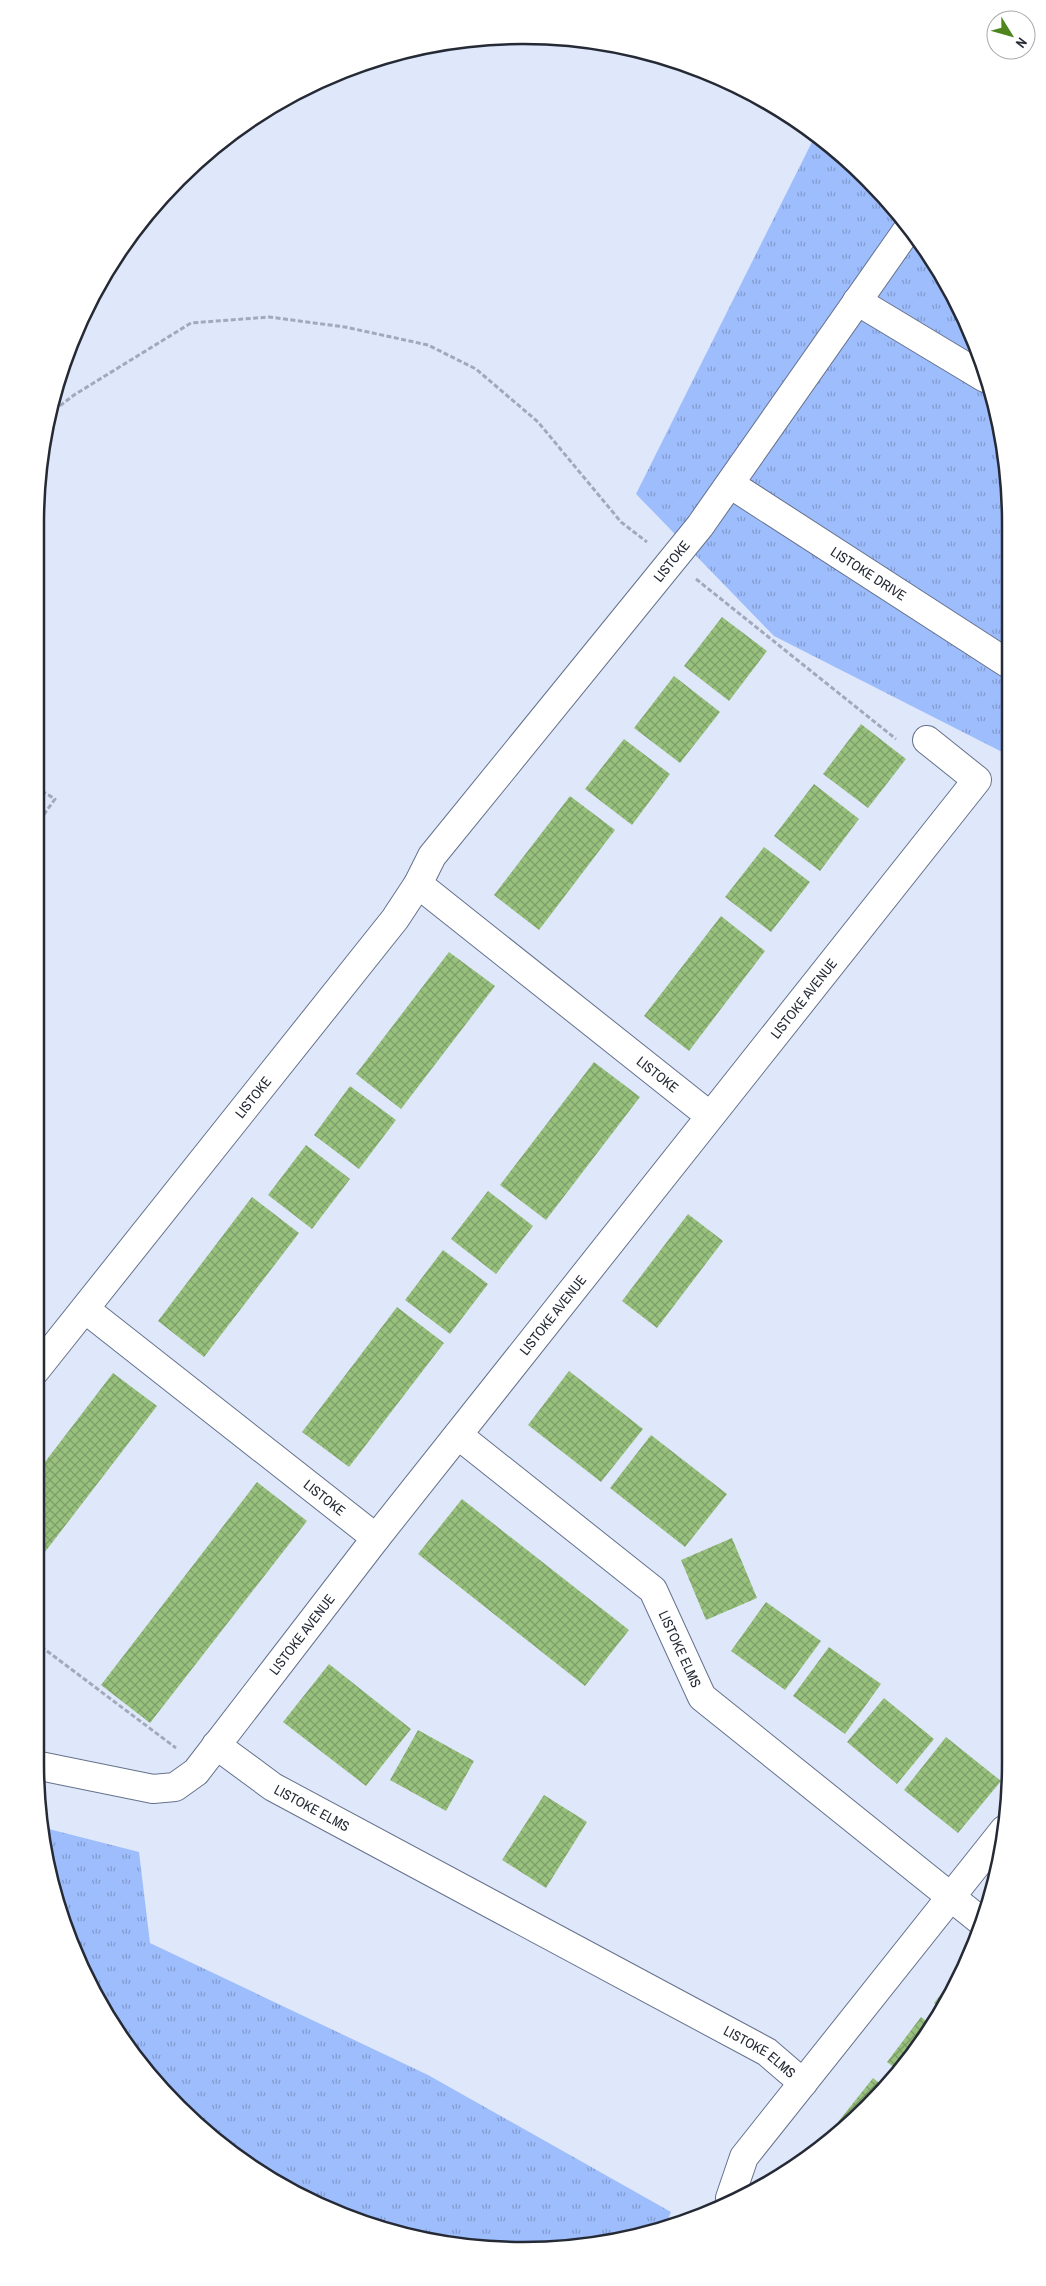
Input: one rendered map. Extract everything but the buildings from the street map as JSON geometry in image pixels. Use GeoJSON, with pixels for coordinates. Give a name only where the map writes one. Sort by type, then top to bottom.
{"type":"FeatureCollection","features":[{"type":"Feature","properties":{"kind":"street","name":"LISTOKE"},"geometry":{"type":"LineString","coordinates":[[44,1360],[395,919],[418,884],[432,856],[672,561],[730,484],[905,233]]}},
{"type":"Feature","properties":{"kind":"street"},"geometry":{"type":"LineString","coordinates":[[857,301],[979,374]]}},
{"type":"Feature","properties":{"kind":"street","name":"LISTOKE DRIVE"},"geometry":{"type":"LineString","coordinates":[[730,484],[1002,658]]}},
{"type":"Feature","properties":{"kind":"street","name":"LISTOKE AVENUE"},"geometry":{"type":"LineString","coordinates":[[44,1767],[153,1789],[175,1787],[201,1767],[376,1538],[977,780],[927,740]]}},
{"type":"Feature","properties":{"kind":"street","name":"LISTOKE"},"geometry":{"type":"LineString","coordinates":[[418,884],[710,1116]]}},
{"type":"Feature","properties":{"kind":"street","name":"LISTOKE"},"geometry":{"type":"LineString","coordinates":[[85,1309],[376,1538]]}},
{"type":"Feature","properties":{"kind":"street","name":"LISTOKE ELMS"},"geometry":{"type":"LineString","coordinates":[[458,1435],[652,1590],[702,1696],[977,1918]]}},
{"type":"Feature","properties":{"kind":"street","name":"LISTOKE ELMS"},"geometry":{"type":"LineString","coordinates":[[216,1745],[272,1787],[767,2052],[803,2083]]}},
{"type":"Feature","properties":{"kind":"street","name":"LISTOKE ELMS"},"geometry":{"type":"LineString","coordinates":[[731,2195],[744,2157],[996,1841]]}},
{"type":"Feature","properties":{"kind":"path"},"geometry":{"type":"LineString","coordinates":[[58,407],[74,395],[191,323],[269,317],[345,328],[428,345],[476,369],[538,422],[621,522],[914,753],[927,740]]}},
{"type":"Feature","properties":{"kind":"path"},"geometry":{"type":"LineString","coordinates":[[44,792],[55,799],[44,814]]}},
{"type":"Feature","properties":{"kind":"path"},"geometry":{"type":"LineString","coordinates":[[44,1649],[201,1767]]}},
{"type":"Feature","properties":{"kind":"green space"},"geometry":{"type":"Polygon","coordinates":[[[812,141],[862,184],[903,231],[938,283],[953,311],[977,369],[993,430],[1001,492],[1002,752],[774,636],[636,494],[812,141]]]}},
{"type":"Feature","properties":{"kind":"green space"},"geometry":{"type":"Polygon","coordinates":[[[48,1829],[139,1852],[150,1943],[428,2075],[671,2212],[668,2220],[616,2233],[586,2238],[523,2242],[492,2241],[430,2233],[369,2217],[311,2193],[283,2178],[231,2143],[184,2102],[143,2055],[125,2029],[108,2003],[80,1946],[60,1887],[48,1829]]]}}]}
